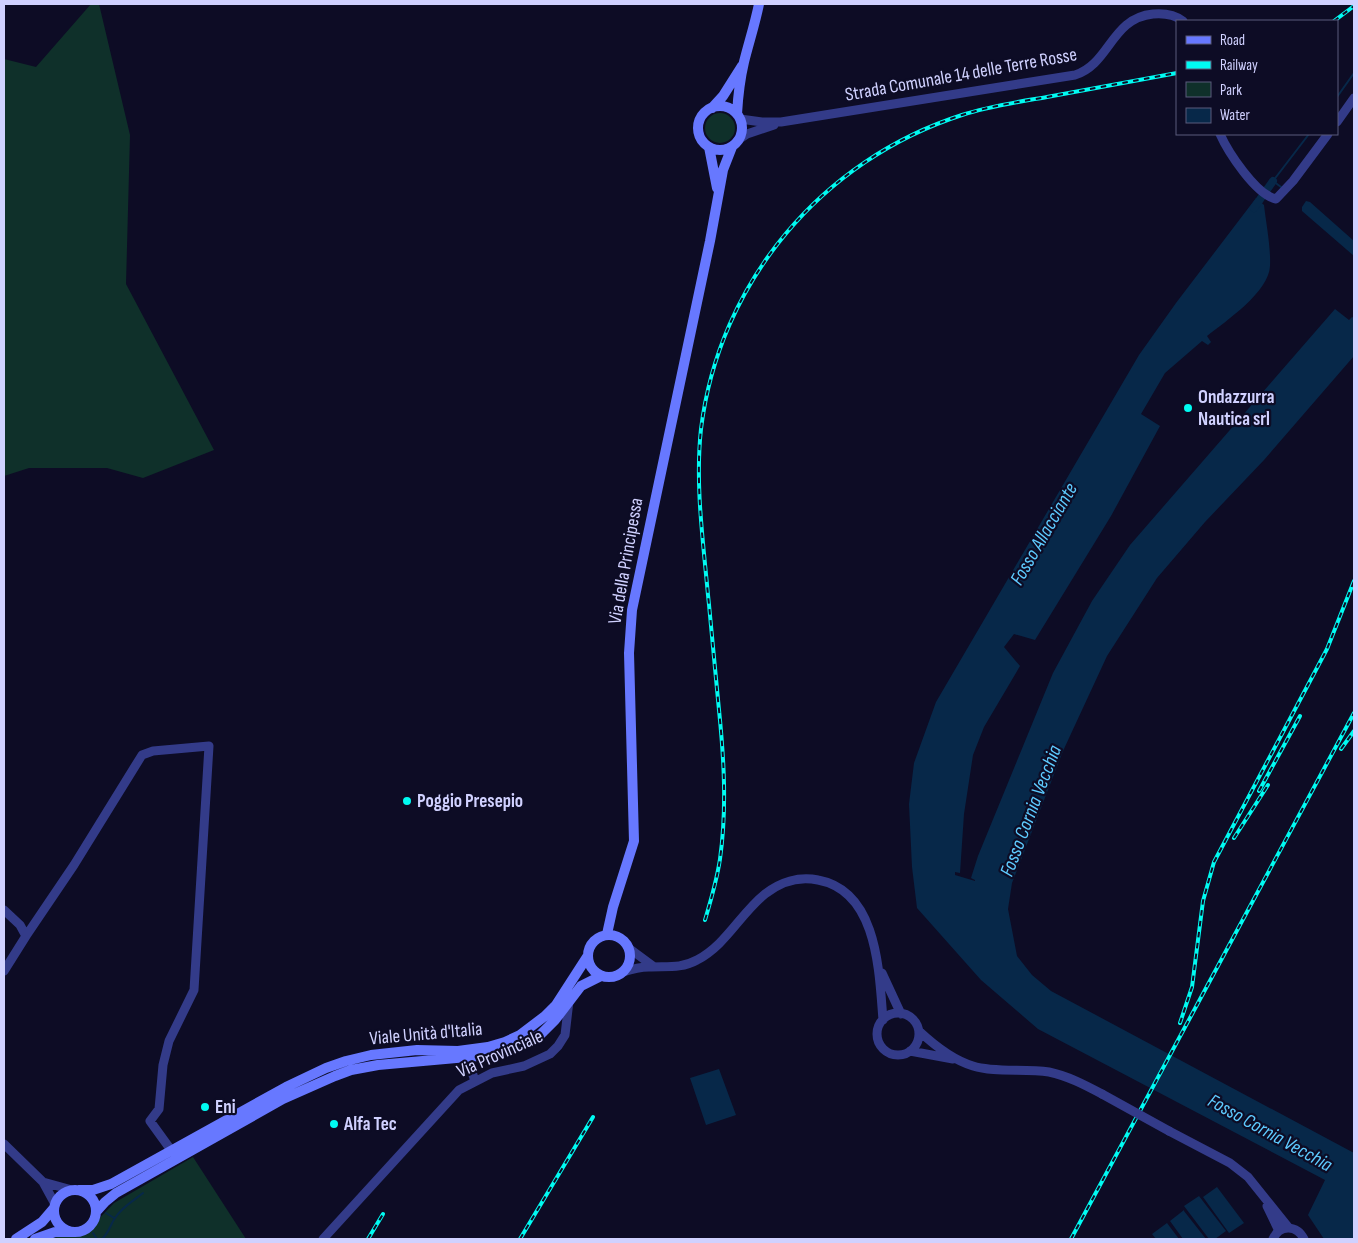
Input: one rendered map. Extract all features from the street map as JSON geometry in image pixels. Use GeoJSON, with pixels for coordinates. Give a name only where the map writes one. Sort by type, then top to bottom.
{"type":"FeatureCollection","features":[{"type":"Feature","properties":{"kind":"main road","name":"Via della Principessa"},"geometry":{"type":"LineString","coordinates":[[607,934],[615,901],[634,841],[629,653],[633,604],[697,306],[723,170],[742,126],[738,116],[738,94],[744,63],[753,34],[758,4]]}},
{"type":"Feature","properties":{"kind":"main road","name":"Via della Principessa"},"geometry":{"type":"LineString","coordinates":[[718,197],[709,147],[701,139],[698,127],[702,115],[712,108],[723,96],[744,63]]}},
{"type":"Feature","properties":{"kind":"main road"},"geometry":{"type":"LineString","coordinates":[[712,108],[725,107],[738,116]]}},
{"type":"Feature","properties":{"kind":"main road"},"geometry":{"type":"LineString","coordinates":[[709,147],[721,150],[735,143]]}},
{"type":"Feature","properties":{"kind":"main road"},"geometry":{"type":"LineString","coordinates":[[607,934],[621,938],[630,949],[629,964],[623,972],[615,976],[601,976],[590,966],[587,957],[589,948],[594,940],[607,934]]}},
{"type":"Feature","properties":{"kind":"main road","name":"Viale Unità d'Italia"},"geometry":{"type":"LineString","coordinates":[[76,1190],[93,1190],[105,1187],[286,1087],[326,1068],[346,1061],[371,1055],[406,1051],[474,1049],[505,1042],[520,1035],[556,1005],[587,957]]}},
{"type":"Feature","properties":{"kind":"main road","name":"Viale Unità d'Italia"},"geometry":{"type":"LineString","coordinates":[[35,1239],[55,1232],[79,1232],[91,1225],[96,1212],[116,1193],[283,1100],[320,1082],[351,1070],[378,1064],[501,1054],[525,1044],[548,1028],[581,986],[601,976]]}},
{"type":"Feature","properties":{"kind":"main road"},"geometry":{"type":"LineString","coordinates":[[16,1239],[42,1222],[62,1194],[76,1190],[87,1193],[96,1205],[96,1212]]}},
{"type":"Feature","properties":{"kind":"main road"},"geometry":{"type":"LineString","coordinates":[[55,1206],[54,1214],[60,1226],[72,1232]]}},
{"type":"Feature","properties":{"kind":"street","name":"Strada Comunale 14 delle Terre Rosse"},"geometry":{"type":"LineString","coordinates":[[738,116],[762,122],[781,122],[1075,75],[1090,68],[1122,29],[1138,17],[1159,14],[1169,15],[1181,20]]}},
{"type":"Feature","properties":{"kind":"street"},"geometry":{"type":"LineString","coordinates":[[1338,121],[1354,98]]}},
{"type":"Feature","properties":{"kind":"street","name":"Strada Comunale 14 delle Terre Rosse"},"geometry":{"type":"LineString","coordinates":[[735,143],[747,134],[781,122]]}},
{"type":"Feature","properties":{"kind":"street"},"geometry":{"type":"LineString","coordinates":[[1221,135],[1236,161],[1255,186],[1271,198],[1276,199],[1327,135]]}},
{"type":"Feature","properties":{"kind":"street"},"geometry":{"type":"LineString","coordinates":[[4,971],[142,755],[153,751],[209,746],[194,990],[169,1041],[163,1065],[159,1109],[150,1120],[172,1150]]}},
{"type":"Feature","properties":{"kind":"street"},"geometry":{"type":"LineString","coordinates":[[623,972],[640,967],[677,967],[699,960],[731,933],[769,891],[783,883],[795,880],[810,879],[824,881],[838,888],[851,898],[861,910],[867,923],[878,964],[901,1014]]}},
{"type":"Feature","properties":{"kind":"street"},"geometry":{"type":"LineString","coordinates":[[4,910],[20,924],[26,936]]}},
{"type":"Feature","properties":{"kind":"street"},"geometry":{"type":"LineString","coordinates":[[630,949],[653,966]]}},
{"type":"Feature","properties":{"kind":"street"},"geometry":{"type":"LineString","coordinates":[[878,964],[883,1020]]}},
{"type":"Feature","properties":{"kind":"street","name":"Via Provinciale"},"geometry":{"type":"LineString","coordinates":[[323,1239],[459,1090],[492,1073],[524,1066],[550,1054],[565,1035],[569,1000]]}},
{"type":"Feature","properties":{"kind":"street"},"geometry":{"type":"LineString","coordinates":[[919,1031],[917,1044],[903,1055],[896,1055],[885,1050],[881,1046],[877,1034],[883,1020],[891,1015],[901,1014],[914,1020],[919,1031],[933,1044],[958,1060]]}},
{"type":"Feature","properties":{"kind":"street"},"geometry":{"type":"LineString","coordinates":[[910,1051],[958,1060],[974,1066],[1051,1072],[1078,1081],[1230,1163],[1248,1177],[1289,1228]]}},
{"type":"Feature","properties":{"kind":"street"},"geometry":{"type":"LineString","coordinates":[[467,1057],[476,1081]]}},
{"type":"Feature","properties":{"kind":"street"},"geometry":{"type":"LineString","coordinates":[[4,1144],[43,1182],[55,1206]]}},
{"type":"Feature","properties":{"kind":"street"},"geometry":{"type":"LineString","coordinates":[[43,1182],[76,1190]]}},
{"type":"Feature","properties":{"kind":"street"},"geometry":{"type":"LineString","coordinates":[[1262,1195],[1279,1231]]}},
{"type":"Feature","properties":{"kind":"street"},"geometry":{"type":"LineString","coordinates":[[1273,1239],[1279,1231],[1289,1228],[1298,1230],[1304,1239]]}},
{"type":"Feature","properties":{"kind":"green space"},"geometry":{"type":"Polygon","coordinates":[[[91,4],[99,4],[130,135],[126,284],[214,450],[143,478],[107,468],[29,468],[4,476],[4,59],[36,67],[91,4]]]}},
{"type":"Feature","properties":{"kind":"green space"},"geometry":{"type":"Polygon","coordinates":[[[720,113],[726,114],[734,122],[734,134],[726,142],[720,143],[714,142],[706,134],[705,128],[706,122],[714,114],[720,113]]]}},
{"type":"Feature","properties":{"kind":"green space"},"geometry":{"type":"Polygon","coordinates":[[[193,1157],[246,1239],[52,1239],[61,1235],[80,1234],[89,1229],[114,1203],[193,1157]]]}},
{"type":"Feature","properties":{"kind":"water","name":"Fosso Cornia Vecchia"},"geometry":{"type":"Polygon","coordinates":[[[1256,198],[1264,205],[1270,251],[1268,276],[1255,296],[1207,336],[1211,342],[1208,345],[1202,341],[1165,373],[1141,414],[1160,426],[1111,516],[1035,640],[1014,634],[1004,647],[1020,666],[984,727],[973,755],[964,814],[960,873],[955,872],[955,875],[975,881],[971,878],[978,856],[1053,673],[1092,601],[1130,545],[1335,309],[1349,320],[1352,317],[1354,318],[1354,356],[1264,460],[1205,522],[1157,578],[1107,656],[1063,751],[1012,883],[1008,909],[1017,956],[1032,975],[1051,991],[1354,1153],[1354,1239],[1324,1239],[1308,1215],[1325,1180],[1038,1029],[981,980],[917,908],[912,867],[909,804],[914,763],[936,702],[1139,355],[1256,198]]]}},
{"type":"Feature","properties":{"kind":"water"},"geometry":{"type":"Polygon","coordinates":[[[1306,201],[1310,202],[1354,241],[1354,256],[1302,211],[1306,201]]]}},
{"type":"Feature","properties":{"kind":"water"},"geometry":{"type":"Polygon","coordinates":[[[719,1069],[736,1115],[706,1125],[690,1078],[719,1069]]]}},
{"type":"Feature","properties":{"kind":"water"},"geometry":{"type":"Polygon","coordinates":[[[1217,1187],[1244,1223],[1229,1233],[1203,1197],[1217,1187]]]}},
{"type":"Feature","properties":{"kind":"water"},"geometry":{"type":"Polygon","coordinates":[[[1199,1196],[1226,1231],[1215,1239],[1209,1239],[1184,1206],[1199,1196]]]}},
{"type":"Feature","properties":{"kind":"water"},"geometry":{"type":"Polygon","coordinates":[[[1184,1210],[1206,1239],[1183,1239],[1170,1221],[1184,1210]]]}},
{"type":"Feature","properties":{"kind":"water"},"geometry":{"type":"Polygon","coordinates":[[[1167,1223],[1179,1239],[1156,1239],[1152,1234],[1167,1223]]]}},
{"type":"Feature","properties":{"kind":"waterway","name":"Fosso Allacciante"},"geometry":{"type":"LineString","coordinates":[[1338,96],[1354,73]]}},
{"type":"Feature","properties":{"kind":"waterway","name":"Fosso Allacciante"},"geometry":{"type":"LineString","coordinates":[[1281,187],[1273,181],[1308,135]]}},
{"type":"Feature","properties":{"kind":"waterway","name":"Fosso Allacciante"},"geometry":{"type":"LineString","coordinates":[[1254,208],[1273,181]]}},
{"type":"Feature","properties":{"kind":"waterway"},"geometry":{"type":"LineString","coordinates":[[102,1239],[120,1211],[143,1193]]}},
{"type":"Feature","properties":{"kind":"waterway"},"geometry":{"type":"LineString","coordinates":[[106,1213],[114,1218]]}},
{"type":"Feature","properties":{"kind":"waterway"},"geometry":{"type":"LineString","coordinates":[[93,1233],[97,1239]]}},
{"type":"Feature","properties":{"kind":"railway"},"geometry":{"type":"LineString","coordinates":[[1335,20],[1354,6]]}},
{"type":"Feature","properties":{"kind":"railway"},"geometry":{"type":"LineString","coordinates":[[705,920],[716,882],[720,859],[724,822],[724,784],[721,728],[700,512],[699,450],[701,429],[712,375],[730,324],[755,277],[786,234],[823,195],[865,162],[911,135],[983,109],[1176,73]]}},
{"type":"Feature","properties":{"kind":"railway"},"geometry":{"type":"LineString","coordinates":[[1180,1023],[1192,987],[1203,901],[1214,862],[1327,649],[1354,581]]}},
{"type":"Feature","properties":{"kind":"railway"},"geometry":{"type":"LineString","coordinates":[[1071,1239],[1354,713]]}},
{"type":"Feature","properties":{"kind":"railway"},"geometry":{"type":"LineString","coordinates":[[1259,791],[1300,716]]}},
{"type":"Feature","properties":{"kind":"railway"},"geometry":{"type":"LineString","coordinates":[[1341,749],[1354,731]]}},
{"type":"Feature","properties":{"kind":"railway"},"geometry":{"type":"LineString","coordinates":[[1234,838],[1268,785]]}},
{"type":"Feature","properties":{"kind":"railway"},"geometry":{"type":"LineString","coordinates":[[520,1239],[593,1117]]}},
{"type":"Feature","properties":{"kind":"railway"},"geometry":{"type":"LineString","coordinates":[[368,1239],[383,1214]]}},
{"type":"Feature","properties":{"kind":"place","name":"Ondazzurra Nautica srl"},"geometry":{"type":"Point","coordinates":[1188,408]}},
{"type":"Feature","properties":{"kind":"place","name":"Poggio Presepio"},"geometry":{"type":"Point","coordinates":[407,801]}},
{"type":"Feature","properties":{"kind":"place","name":"Eni"},"geometry":{"type":"Point","coordinates":[205,1107]}},
{"type":"Feature","properties":{"kind":"place","name":"Alfa Tec"},"geometry":{"type":"Point","coordinates":[334,1124]}}]}
